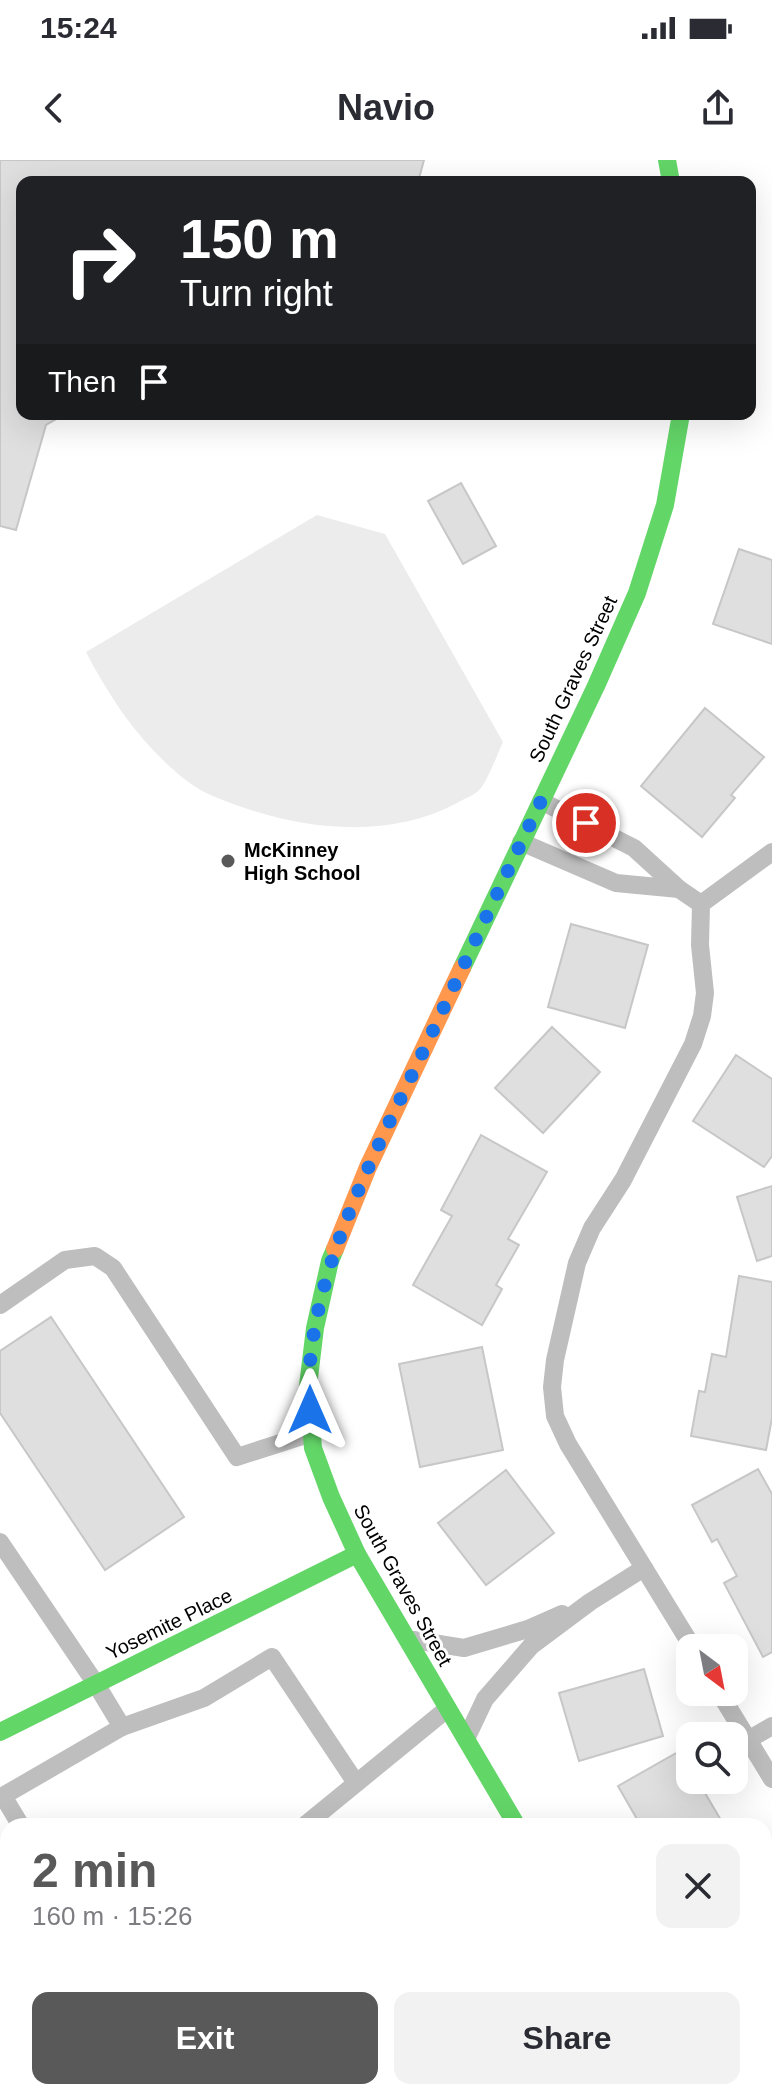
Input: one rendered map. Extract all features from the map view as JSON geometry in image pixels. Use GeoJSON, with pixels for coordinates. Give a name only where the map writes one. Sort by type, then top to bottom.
{"type":"FeatureCollection","features":[{"type":"Feature","properties":{"kind":"street","name":"South Graves Street"},"geometry":{"type":"LineString","coordinates":[[512,1818],[357,1554],[313,1448],[308,1386],[315,1328],[330,1261],[368,1167],[627,619],[665,505],[680,420]]}},
{"type":"Feature","properties":{"kind":"street","name":"Yosemite Place"},"geometry":{"type":"LineString","coordinates":[[0,1732],[357,1554]]}},
{"type":"Feature","properties":{"kind":"lane"},"geometry":{"type":"LineString","coordinates":[[541,801],[634,848],[679,889],[701,904]]}},
{"type":"Feature","properties":{"kind":"lane"},"geometry":{"type":"LineString","coordinates":[[521,842],[616,883],[679,889]]}},
{"type":"Feature","properties":{"kind":"lane"},"geometry":{"type":"LineString","coordinates":[[701,904],[772,852]]}},
{"type":"Feature","properties":{"kind":"lane"},"geometry":{"type":"LineString","coordinates":[[684,1634],[568,1444],[555,1416],[552,1387],[577,1263],[592,1228],[623,1180],[693,1044],[702,1016],[705,993],[700,945],[701,904]]}},
{"type":"Feature","properties":{"kind":"lane"},"geometry":{"type":"LineString","coordinates":[[0,1305],[65,1260],[95,1256],[113,1268],[237,1457],[312,1433]]}},
{"type":"Feature","properties":{"kind":"lane"},"geometry":{"type":"LineString","coordinates":[[0,1542],[122,1727]]}},
{"type":"Feature","properties":{"kind":"lane"},"geometry":{"type":"LineString","coordinates":[[465,1740],[485,1699],[531,1646],[590,1602],[644,1568]]}},
{"type":"Feature","properties":{"kind":"lane"},"geometry":{"type":"LineString","coordinates":[[408,1639],[464,1648],[528,1629],[590,1602]]}},
{"type":"Feature","properties":{"kind":"lane"},"geometry":{"type":"LineString","coordinates":[[16,1818],[3,1796],[122,1727],[204,1698],[272,1657],[356,1783]]}},
{"type":"Feature","properties":{"kind":"lane"},"geometry":{"type":"LineString","coordinates":[[314,1818],[447,1709]]}},
{"type":"Feature","properties":{"kind":"lane"},"geometry":{"type":"LineString","coordinates":[[772,1726],[748,1740],[772,1779]]}},
{"type":"Feature","properties":{"kind":"shaded area"},"geometry":{"type":"Polygon","coordinates":[[[317,515],[385,534],[503,742],[481,788],[432,814],[378,826],[323,826],[268,815],[206,793],[171,767],[142,738],[106,688],[86,652],[317,515]]]}},
{"type":"Feature","properties":{"kind":"building"},"geometry":{"type":"Polygon","coordinates":[[[0,160],[424,160],[420,176],[16,176],[16,420],[55,420],[46,425],[16,530],[0,526],[0,160]]]}},
{"type":"Feature","properties":{"kind":"building"},"geometry":{"type":"Polygon","coordinates":[[[461,483],[496,546],[463,564],[428,501],[461,483]]]}},
{"type":"Feature","properties":{"kind":"building"},"geometry":{"type":"Polygon","coordinates":[[[739,549],[772,560],[772,644],[713,624],[739,549]]]}},
{"type":"Feature","properties":{"kind":"building"},"geometry":{"type":"Polygon","coordinates":[[[705,708],[764,757],[731,795],[735,798],[702,837],[641,786],[705,708]]]}},
{"type":"Feature","properties":{"kind":"building"},"geometry":{"type":"Polygon","coordinates":[[[571,924],[648,945],[625,1028],[548,1007],[571,924]]]}},
{"type":"Feature","properties":{"kind":"building"},"geometry":{"type":"Polygon","coordinates":[[[552,1027],[600,1072],[543,1133],[495,1088],[552,1027]]]}},
{"type":"Feature","properties":{"kind":"building"},"geometry":{"type":"Polygon","coordinates":[[[736,1055],[772,1079],[772,1156],[764,1167],[693,1121],[736,1055]]]}},
{"type":"Feature","properties":{"kind":"building"},"geometry":{"type":"Polygon","coordinates":[[[481,1135],[547,1172],[508,1239],[519,1245],[496,1285],[502,1289],[482,1325],[413,1285],[452,1216],[441,1210],[481,1135]]]}},
{"type":"Feature","properties":{"kind":"building"},"geometry":{"type":"Polygon","coordinates":[[[772,1186],[772,1256],[757,1261],[737,1197],[772,1186]]]}},
{"type":"Feature","properties":{"kind":"building"},"geometry":{"type":"Polygon","coordinates":[[[739,1276],[772,1282],[772,1418],[766,1450],[691,1436],[699,1391],[705,1392],[712,1354],[726,1357],[739,1276]]]}},
{"type":"Feature","properties":{"kind":"building"},"geometry":{"type":"Polygon","coordinates":[[[51,1317],[184,1517],[105,1570],[0,1413],[0,1351],[51,1317]]]}},
{"type":"Feature","properties":{"kind":"building"},"geometry":{"type":"Polygon","coordinates":[[[482,1347],[503,1450],[420,1467],[399,1364],[482,1347]]]}},
{"type":"Feature","properties":{"kind":"building"},"geometry":{"type":"Polygon","coordinates":[[[758,1469],[772,1494],[772,1652],[763,1657],[724,1583],[737,1576],[717,1539],[712,1542],[692,1505],[758,1469]]]}},
{"type":"Feature","properties":{"kind":"building"},"geometry":{"type":"Polygon","coordinates":[[[506,1470],[554,1533],[486,1585],[438,1523],[506,1470]]]}},
{"type":"Feature","properties":{"kind":"building"},"geometry":{"type":"Polygon","coordinates":[[[644,1669],[663,1736],[579,1761],[559,1693],[644,1669]]]}},
{"type":"Feature","properties":{"kind":"building"},"geometry":{"type":"Polygon","coordinates":[[[676,1753],[676,1794],[706,1794],[720,1818],[636,1818],[618,1786],[676,1753]]]}},
{"type":"Feature","properties":{"kind":"traffic: fast"},"geometry":{"type":"LineString","coordinates":[[667,160],[670,176]]}},
{"type":"Feature","properties":{"kind":"traffic: fast"},"geometry":{"type":"LineString","coordinates":[[462,968],[637,593],[665,505],[680,420]]}},
{"type":"Feature","properties":{"kind":"traffic: fast"},"geometry":{"type":"LineString","coordinates":[[335,1249],[315,1328],[308,1386],[313,1448],[357,1554],[512,1818]]}},
{"type":"Feature","properties":{"kind":"traffic: fast"},"geometry":{"type":"LineString","coordinates":[[0,1732],[357,1554]]}},
{"type":"Feature","properties":{"kind":"traffic: slow"},"geometry":{"type":"LineString","coordinates":[[335,1249],[368,1167],[462,968]]}},
{"type":"Feature","properties":{"kind":"place","name":"McKinney High School"},"geometry":{"type":"Point","coordinates":[228,861]}},
{"type":"Feature","properties":{"kind":"route"},"geometry":{"type":"LineString","coordinates":[[310,1410],[308,1386],[315,1328],[330,1261],[368,1167],[541,801],[586,823]]}}]}
